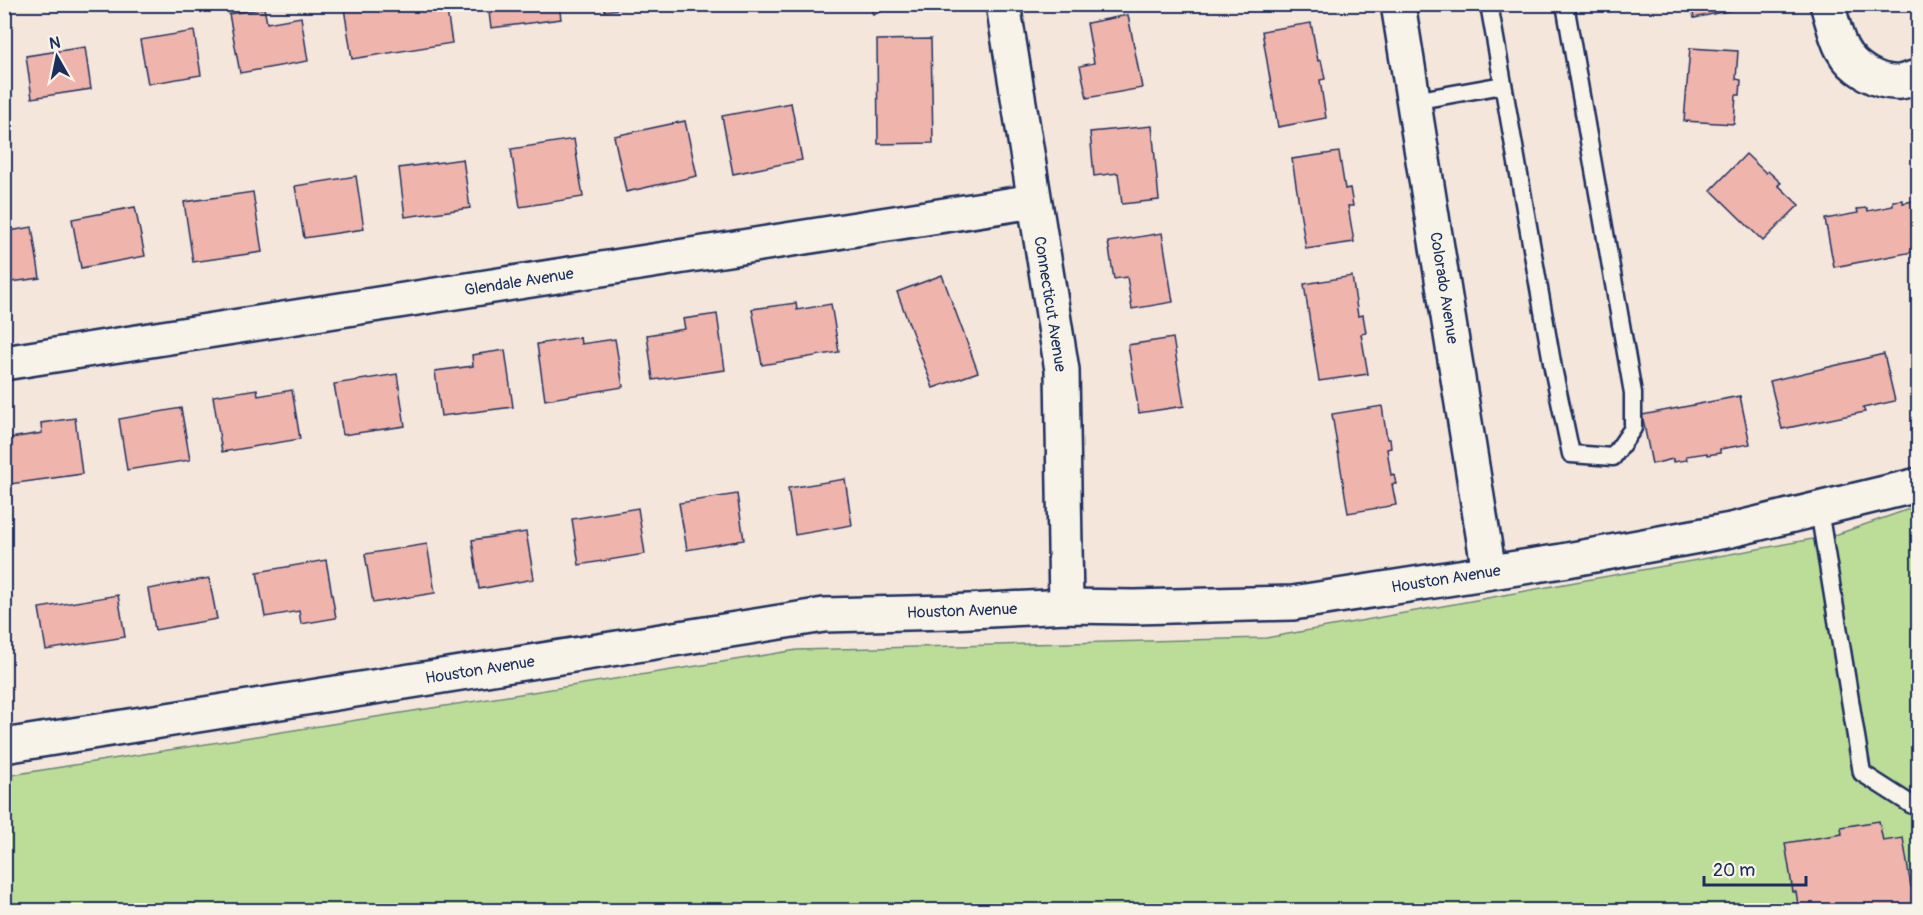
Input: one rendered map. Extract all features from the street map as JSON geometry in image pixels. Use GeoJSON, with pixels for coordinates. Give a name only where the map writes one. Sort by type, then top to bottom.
{"type":"FeatureCollection","features":[{"type":"Feature","properties":{"kind":"street","name":"Connecticut Avenue"},"geometry":{"type":"LineString","coordinates":[[1003,4],[1062,370],[1066,606]]}},
{"type":"Feature","properties":{"kind":"street","name":"Colorado Avenue"},"geometry":{"type":"LineString","coordinates":[[1398,4],[1489,572]]}},
{"type":"Feature","properties":{"kind":"street"},"geometry":{"type":"LineString","coordinates":[[1827,4],[1841,48],[1852,63],[1880,79],[1900,82],[1918,77]]}},
{"type":"Feature","properties":{"kind":"street","name":"Glendale Avenue"},"geometry":{"type":"LineString","coordinates":[[4,363],[1034,201]]}},
{"type":"Feature","properties":{"kind":"street","name":"Houston Avenue"},"geometry":{"type":"LineString","coordinates":[[4,746],[824,615],[1066,606],[1134,607],[1293,603],[1562,561],[1731,530],[1918,485]]}},
{"type":"Feature","properties":{"kind":"lane"},"geometry":{"type":"LineString","coordinates":[[1489,4],[1551,357],[1571,454],[1614,456],[1633,428],[1633,393],[1565,4]]}},
{"type":"Feature","properties":{"kind":"lane"},"geometry":{"type":"LineString","coordinates":[[1414,101],[1503,85]]}},
{"type":"Feature","properties":{"kind":"lane"},"geometry":{"type":"LineString","coordinates":[[1819,510],[1862,773],[1912,805],[1918,804]]}},
{"type":"Feature","properties":{"kind":"green space"},"geometry":{"type":"Polygon","coordinates":[[[1918,506],[1918,910],[5,910],[5,776],[797,650],[1266,638],[1835,535],[1918,506]]]}},
{"type":"Feature","properties":{"kind":"building"},"geometry":{"type":"Polygon","coordinates":[[[364,4],[446,4],[452,43],[352,59],[344,8],[364,4]]]}},
{"type":"Feature","properties":{"kind":"building"},"geometry":{"type":"Polygon","coordinates":[[[488,4],[559,4],[561,19],[491,28],[488,4]]]}},
{"type":"Feature","properties":{"kind":"building"},"geometry":{"type":"Polygon","coordinates":[[[604,4],[655,4],[605,11],[604,4]]]}},
{"type":"Feature","properties":{"kind":"building"},"geometry":{"type":"Polygon","coordinates":[[[869,4],[899,4],[873,15],[869,4]]]}},
{"type":"Feature","properties":{"kind":"building"},"geometry":{"type":"Polygon","coordinates":[[[1691,4],[1740,4],[1741,8],[1694,18],[1691,4]]]}},
{"type":"Feature","properties":{"kind":"building"},"geometry":{"type":"Polygon","coordinates":[[[264,8],[267,23],[301,17],[308,61],[240,73],[229,14],[264,8]]]}},
{"type":"Feature","properties":{"kind":"building"},"geometry":{"type":"Polygon","coordinates":[[[1128,15],[1142,88],[1087,98],[1080,66],[1094,63],[1087,23],[1128,15]]]}},
{"type":"Feature","properties":{"kind":"building"},"geometry":{"type":"Polygon","coordinates":[[[1311,23],[1318,61],[1321,60],[1325,79],[1320,80],[1326,118],[1278,127],[1262,31],[1311,23]]]}},
{"type":"Feature","properties":{"kind":"building"},"geometry":{"type":"Polygon","coordinates":[[[194,31],[201,75],[148,84],[140,40],[194,31]]]}},
{"type":"Feature","properties":{"kind":"building"},"geometry":{"type":"Polygon","coordinates":[[[931,39],[933,143],[878,144],[877,40],[931,39]]]}},
{"type":"Feature","properties":{"kind":"building"},"geometry":{"type":"Polygon","coordinates":[[[85,47],[91,89],[32,98],[26,56],[85,47]]]}},
{"type":"Feature","properties":{"kind":"building"},"geometry":{"type":"Polygon","coordinates":[[[1690,48],[1738,51],[1736,79],[1741,80],[1740,95],[1736,95],[1734,124],[1684,121],[1690,48]]]}},
{"type":"Feature","properties":{"kind":"building"},"geometry":{"type":"Polygon","coordinates":[[[791,103],[802,160],[733,174],[722,116],[791,103]]]}},
{"type":"Feature","properties":{"kind":"building"},"geometry":{"type":"Polygon","coordinates":[[[685,121],[697,176],[626,192],[614,136],[685,121]]]}},
{"type":"Feature","properties":{"kind":"building"},"geometry":{"type":"Polygon","coordinates":[[[1152,126],[1159,200],[1122,204],[1118,173],[1094,176],[1090,132],[1152,126]]]}},
{"type":"Feature","properties":{"kind":"building"},"geometry":{"type":"Polygon","coordinates":[[[574,139],[583,197],[520,207],[511,149],[574,139]]]}},
{"type":"Feature","properties":{"kind":"building"},"geometry":{"type":"Polygon","coordinates":[[[1339,152],[1345,189],[1350,188],[1353,206],[1348,206],[1354,242],[1306,249],[1292,159],[1339,152]]]}},
{"type":"Feature","properties":{"kind":"building"},"geometry":{"type":"Polygon","coordinates":[[[1746,154],[1766,173],[1768,171],[1781,183],[1778,185],[1799,205],[1763,241],[1711,190],[1746,154]]]}},
{"type":"Feature","properties":{"kind":"building"},"geometry":{"type":"Polygon","coordinates":[[[463,159],[470,208],[405,217],[399,168],[463,159]]]}},
{"type":"Feature","properties":{"kind":"building"},"geometry":{"type":"Polygon","coordinates":[[[356,176],[364,229],[304,238],[295,186],[356,176]]]}},
{"type":"Feature","properties":{"kind":"building"},"geometry":{"type":"Polygon","coordinates":[[[253,192],[262,252],[193,262],[184,202],[253,192]]]}},
{"type":"Feature","properties":{"kind":"building"},"geometry":{"type":"Polygon","coordinates":[[[1903,200],[1903,203],[1918,200],[1918,251],[1834,267],[1825,219],[1858,213],[1857,209],[1867,208],[1868,211],[1893,206],[1893,201],[1903,200]]]}},
{"type":"Feature","properties":{"kind":"building"},"geometry":{"type":"Polygon","coordinates":[[[135,207],[145,256],[81,268],[72,219],[135,207]]]}},
{"type":"Feature","properties":{"kind":"building"},"geometry":{"type":"Polygon","coordinates":[[[32,227],[40,278],[4,283],[4,232],[32,227]]]}},
{"type":"Feature","properties":{"kind":"building"},"geometry":{"type":"Polygon","coordinates":[[[1162,233],[1173,302],[1132,309],[1127,277],[1114,279],[1108,242],[1162,233]]]}},
{"type":"Feature","properties":{"kind":"building"},"geometry":{"type":"Polygon","coordinates":[[[942,275],[978,372],[933,388],[897,292],[942,275]]]}},
{"type":"Feature","properties":{"kind":"building"},"geometry":{"type":"Polygon","coordinates":[[[1352,276],[1358,316],[1363,315],[1366,333],[1361,334],[1368,374],[1319,381],[1304,284],[1352,276]]]}},
{"type":"Feature","properties":{"kind":"building"},"geometry":{"type":"Polygon","coordinates":[[[796,303],[797,310],[831,304],[839,352],[762,365],[752,309],[796,303]]]}},
{"type":"Feature","properties":{"kind":"building"},"geometry":{"type":"Polygon","coordinates":[[[717,314],[725,370],[653,380],[647,335],[685,329],[683,319],[717,314]]]}},
{"type":"Feature","properties":{"kind":"building"},"geometry":{"type":"Polygon","coordinates":[[[580,337],[581,344],[615,339],[623,387],[545,400],[537,344],[580,337]]]}},
{"type":"Feature","properties":{"kind":"building"},"geometry":{"type":"Polygon","coordinates":[[[1173,338],[1184,406],[1139,413],[1128,345],[1173,338]]]}},
{"type":"Feature","properties":{"kind":"building"},"geometry":{"type":"Polygon","coordinates":[[[505,350],[513,407],[441,416],[435,371],[473,366],[472,355],[505,350]]]}},
{"type":"Feature","properties":{"kind":"building"},"geometry":{"type":"Polygon","coordinates":[[[1884,354],[1895,401],[1863,408],[1865,412],[1782,429],[1770,381],[1884,354]]]}},
{"type":"Feature","properties":{"kind":"building"},"geometry":{"type":"Polygon","coordinates":[[[397,374],[405,426],[343,435],[334,384],[397,374]]]}},
{"type":"Feature","properties":{"kind":"building"},"geometry":{"type":"Polygon","coordinates":[[[257,389],[258,396],[292,390],[300,439],[222,452],[213,396],[257,389]]]}},
{"type":"Feature","properties":{"kind":"building"},"geometry":{"type":"Polygon","coordinates":[[[1740,396],[1750,444],[1720,449],[1720,453],[1686,456],[1687,460],[1673,462],[1673,459],[1652,464],[1642,415],[1740,396]]]}},
{"type":"Feature","properties":{"kind":"building"},"geometry":{"type":"Polygon","coordinates":[[[1382,406],[1387,439],[1390,439],[1391,448],[1387,449],[1391,475],[1394,474],[1396,484],[1392,484],[1396,505],[1348,513],[1332,414],[1382,406]]]}},
{"type":"Feature","properties":{"kind":"building"},"geometry":{"type":"Polygon","coordinates":[[[181,408],[190,460],[127,470],[119,419],[181,408]]]}},
{"type":"Feature","properties":{"kind":"building"},"geometry":{"type":"Polygon","coordinates":[[[75,418],[82,474],[10,484],[4,439],[42,433],[41,423],[75,418]]]}},
{"type":"Feature","properties":{"kind":"building"},"geometry":{"type":"Polygon","coordinates":[[[845,479],[852,525],[795,535],[788,488],[845,479]]]}},
{"type":"Feature","properties":{"kind":"building"},"geometry":{"type":"Polygon","coordinates":[[[737,494],[744,540],[687,550],[679,503],[737,494]]]}},
{"type":"Feature","properties":{"kind":"building"},"geometry":{"type":"Polygon","coordinates":[[[638,508],[645,554],[579,565],[572,519],[638,508]]]}},
{"type":"Feature","properties":{"kind":"building"},"geometry":{"type":"Polygon","coordinates":[[[526,532],[534,579],[479,589],[472,540],[526,532]]]}},
{"type":"Feature","properties":{"kind":"building"},"geometry":{"type":"Polygon","coordinates":[[[427,544],[435,593],[373,603],[365,554],[427,544]]]}},
{"type":"Feature","properties":{"kind":"building"},"geometry":{"type":"Polygon","coordinates":[[[326,560],[336,618],[301,624],[299,611],[265,617],[257,572],[326,560]]]}},
{"type":"Feature","properties":{"kind":"building"},"geometry":{"type":"Polygon","coordinates":[[[209,578],[217,619],[155,630],[148,589],[209,578]]]}},
{"type":"Feature","properties":{"kind":"building"},"geometry":{"type":"Polygon","coordinates":[[[118,595],[125,637],[46,650],[39,608],[118,595]]]}},
{"type":"Feature","properties":{"kind":"building"},"geometry":{"type":"Polygon","coordinates":[[[1879,821],[1883,841],[1903,838],[1911,887],[1918,886],[1918,910],[1799,910],[1796,892],[1793,892],[1785,843],[1842,834],[1841,827],[1879,821]]]}}]}
